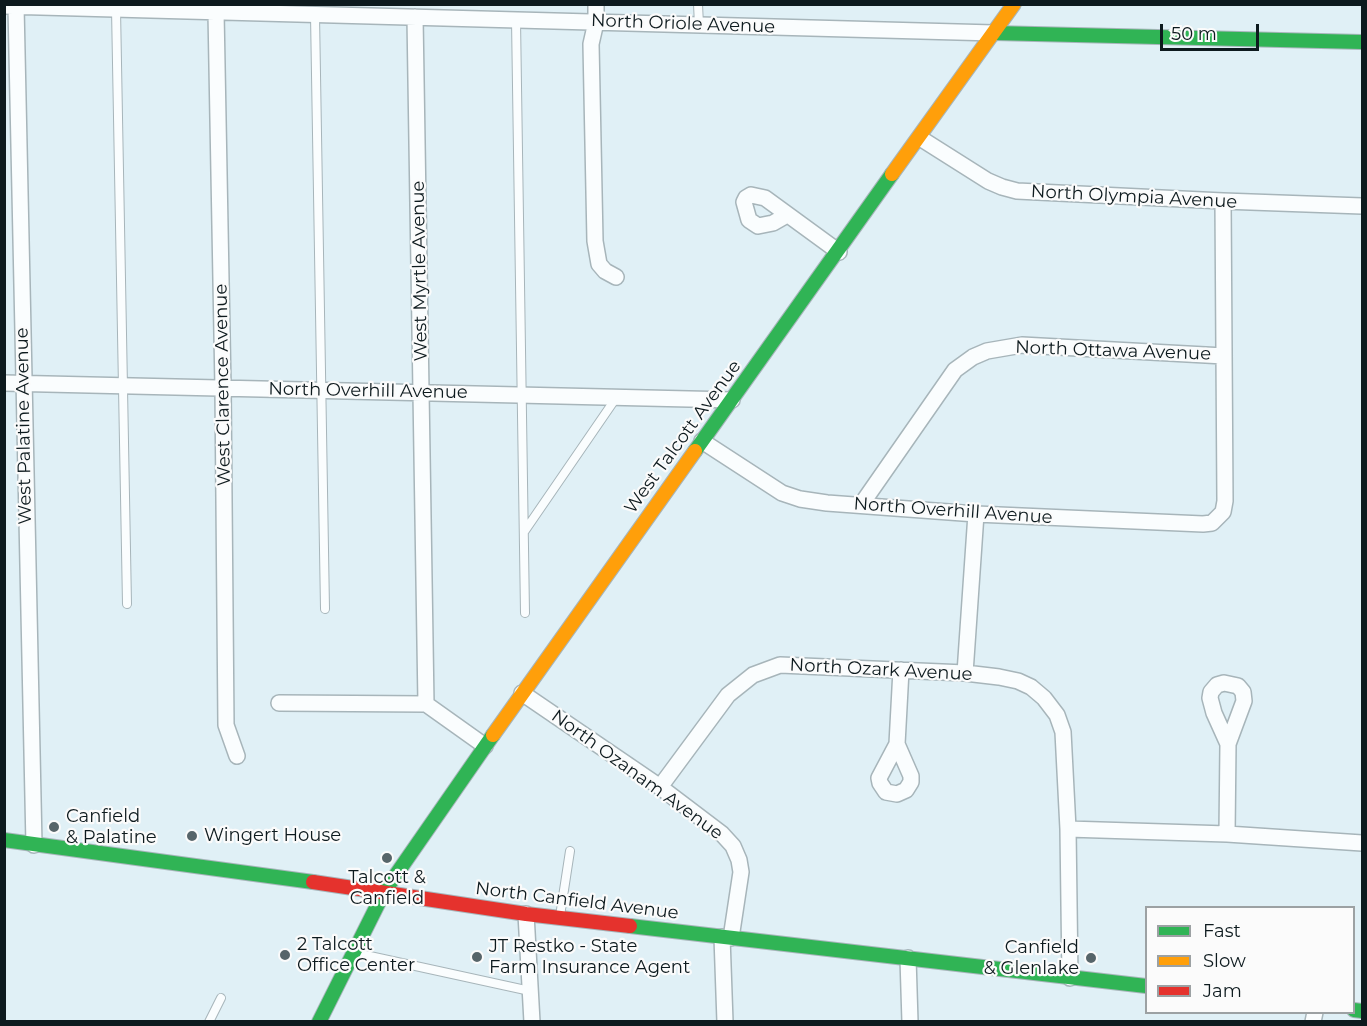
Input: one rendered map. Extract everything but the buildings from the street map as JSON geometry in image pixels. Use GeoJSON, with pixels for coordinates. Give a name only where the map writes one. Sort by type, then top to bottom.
{"type":"FeatureCollection","features":[{"type":"Feature","properties":{"kind":"street"},"geometry":{"type":"LineString","coordinates":[[596,4],[596,22],[591,44],[595,241],[599,264],[616,278]]}},
{"type":"Feature","properties":{"kind":"street","name":"West Talcott Avenue"},"geometry":{"type":"LineString","coordinates":[[319,1022],[384,892],[522,693],[1014,4]]}},
{"type":"Feature","properties":{"kind":"street","name":"North Oriole Avenue"},"geometry":{"type":"LineString","coordinates":[[10,6],[173,8],[216,12],[315,15],[379,10],[415,17],[1362,42]]}},
{"type":"Feature","properties":{"kind":"street","name":"West Palatine Avenue"},"geometry":{"type":"LineString","coordinates":[[10,6],[23,383],[34,845]]}},
{"type":"Feature","properties":{"kind":"street","name":"West Clarence Avenue"},"geometry":{"type":"LineString","coordinates":[[216,12],[226,725],[237,756]]}},
{"type":"Feature","properties":{"kind":"street","name":"West Myrtle Avenue"},"geometry":{"type":"LineString","coordinates":[[415,17],[426,704]]}},
{"type":"Feature","properties":{"kind":"street","name":"North Olympia Avenue"},"geometry":{"type":"LineString","coordinates":[[920,138],[988,181],[1002,188],[1017,191],[1362,206]]}},
{"type":"Feature","properties":{"kind":"street"},"geometry":{"type":"LineString","coordinates":[[1223,201],[1224,356]]}},
{"type":"Feature","properties":{"kind":"street"},"geometry":{"type":"LineString","coordinates":[[787,215],[839,252]]}},
{"type":"Feature","properties":{"kind":"street","name":"North Ottawa Avenue"},"geometry":{"type":"LineString","coordinates":[[861,505],[955,370],[973,357],[987,351],[1022,345],[1224,356]]}},
{"type":"Feature","properties":{"kind":"street","name":"North Overhill Avenue"},"geometry":{"type":"LineString","coordinates":[[702,441],[782,493],[800,499],[976,514],[1212,523],[1223,512],[1225,501],[1224,356]]}},
{"type":"Feature","properties":{"kind":"street","name":"North Overhill Avenue"},"geometry":{"type":"LineString","coordinates":[[4,383],[732,400]]}},
{"type":"Feature","properties":{"kind":"street"},"geometry":{"type":"LineString","coordinates":[[965,673],[976,514]]}},
{"type":"Feature","properties":{"kind":"street","name":"North Ozark Avenue"},"geometry":{"type":"LineString","coordinates":[[660,787],[728,695],[760,672],[780,665],[793,664],[965,673],[1018,681],[1031,687],[1044,698],[1057,715],[1063,732],[1068,829]]}},
{"type":"Feature","properties":{"kind":"street"},"geometry":{"type":"LineString","coordinates":[[897,744],[901,670]]}},
{"type":"Feature","properties":{"kind":"street","name":"North Ozanam Avenue"},"geometry":{"type":"LineString","coordinates":[[522,693],[660,787],[722,834],[736,853],[741,872],[727,938],[725,1022]]}},
{"type":"Feature","properties":{"kind":"street"},"geometry":{"type":"LineString","coordinates":[[279,703],[426,704],[485,746]]}},
{"type":"Feature","properties":{"kind":"street"},"geometry":{"type":"LineString","coordinates":[[1227,834],[1228,744]]}},
{"type":"Feature","properties":{"kind":"street"},"geometry":{"type":"LineString","coordinates":[[1070,978],[1068,829],[1227,834],[1362,843]]}},
{"type":"Feature","properties":{"kind":"street","name":"North Canfield Avenue"},"geometry":{"type":"LineString","coordinates":[[4,840],[384,892],[526,914],[1145,986]]}},
{"type":"Feature","properties":{"kind":"street"},"geometry":{"type":"LineString","coordinates":[[526,914],[532,1022]]}},
{"type":"Feature","properties":{"kind":"street"},"geometry":{"type":"LineString","coordinates":[[908,958],[910,1022]]}},
{"type":"Feature","properties":{"kind":"lane"},"geometry":{"type":"LineString","coordinates":[[698,4],[699,25]]}},
{"type":"Feature","properties":{"kind":"lane"},"geometry":{"type":"LineString","coordinates":[[117,9],[127,604]]}},
{"type":"Feature","properties":{"kind":"lane"},"geometry":{"type":"LineString","coordinates":[[315,15],[325,609]]}},
{"type":"Feature","properties":{"kind":"lane"},"geometry":{"type":"LineString","coordinates":[[516,20],[525,613]]}},
{"type":"Feature","properties":{"kind":"lane"},"geometry":{"type":"LineString","coordinates":[[523,533],[617,397]]}},
{"type":"Feature","properties":{"kind":"lane"},"geometry":{"type":"LineString","coordinates":[[560,918],[570,851]]}},
{"type":"Feature","properties":{"kind":"lane"},"geometry":{"type":"LineString","coordinates":[[354,952],[530,991]]}},
{"type":"Feature","properties":{"kind":"lane"},"geometry":{"type":"LineString","coordinates":[[209,1022],[221,998]]}},
{"type":"Feature","properties":{"kind":"traffic: fast"},"geometry":{"type":"LineString","coordinates":[[994,33],[1362,42]]}},
{"type":"Feature","properties":{"kind":"traffic: fast"},"geometry":{"type":"LineString","coordinates":[[695,451],[892,174]]}},
{"type":"Feature","properties":{"kind":"traffic: fast"},"geometry":{"type":"LineString","coordinates":[[319,1022],[384,892],[493,735]]}},
{"type":"Feature","properties":{"kind":"traffic: fast"},"geometry":{"type":"LineString","coordinates":[[4,840],[313,882]]}},
{"type":"Feature","properties":{"kind":"traffic: fast"},"geometry":{"type":"LineString","coordinates":[[630,926],[1145,986]]}},
{"type":"Feature","properties":{"kind":"traffic: fast"},"geometry":{"type":"LineString","coordinates":[[1355,1010],[1362,1011]]}},
{"type":"Feature","properties":{"kind":"traffic: slow"},"geometry":{"type":"LineString","coordinates":[[892,174],[1014,4]]}},
{"type":"Feature","properties":{"kind":"traffic: slow"},"geometry":{"type":"LineString","coordinates":[[493,735],[695,451]]}},
{"type":"Feature","properties":{"kind":"traffic: jam"},"geometry":{"type":"LineString","coordinates":[[313,882],[526,914],[630,926]]}},
{"type":"Feature","properties":{"kind":"place","name":"Canfield & Palatine"},"geometry":{"type":"Point","coordinates":[54,827]}},
{"type":"Feature","properties":{"kind":"place","name":"Wingert House"},"geometry":{"type":"Point","coordinates":[192,836]}},
{"type":"Feature","properties":{"kind":"place","name":"Talcott & Canfield"},"geometry":{"type":"Point","coordinates":[387,858]}},
{"type":"Feature","properties":{"kind":"place","name":"2 Talcott Office Center"},"geometry":{"type":"Point","coordinates":[285,955]}},
{"type":"Feature","properties":{"kind":"place","name":"JT Restko - State Farm Insurance Agent"},"geometry":{"type":"Point","coordinates":[477,957]}},
{"type":"Feature","properties":{"kind":"place","name":"Canfield & Glenlake"},"geometry":{"type":"Point","coordinates":[1091,958]}}]}
